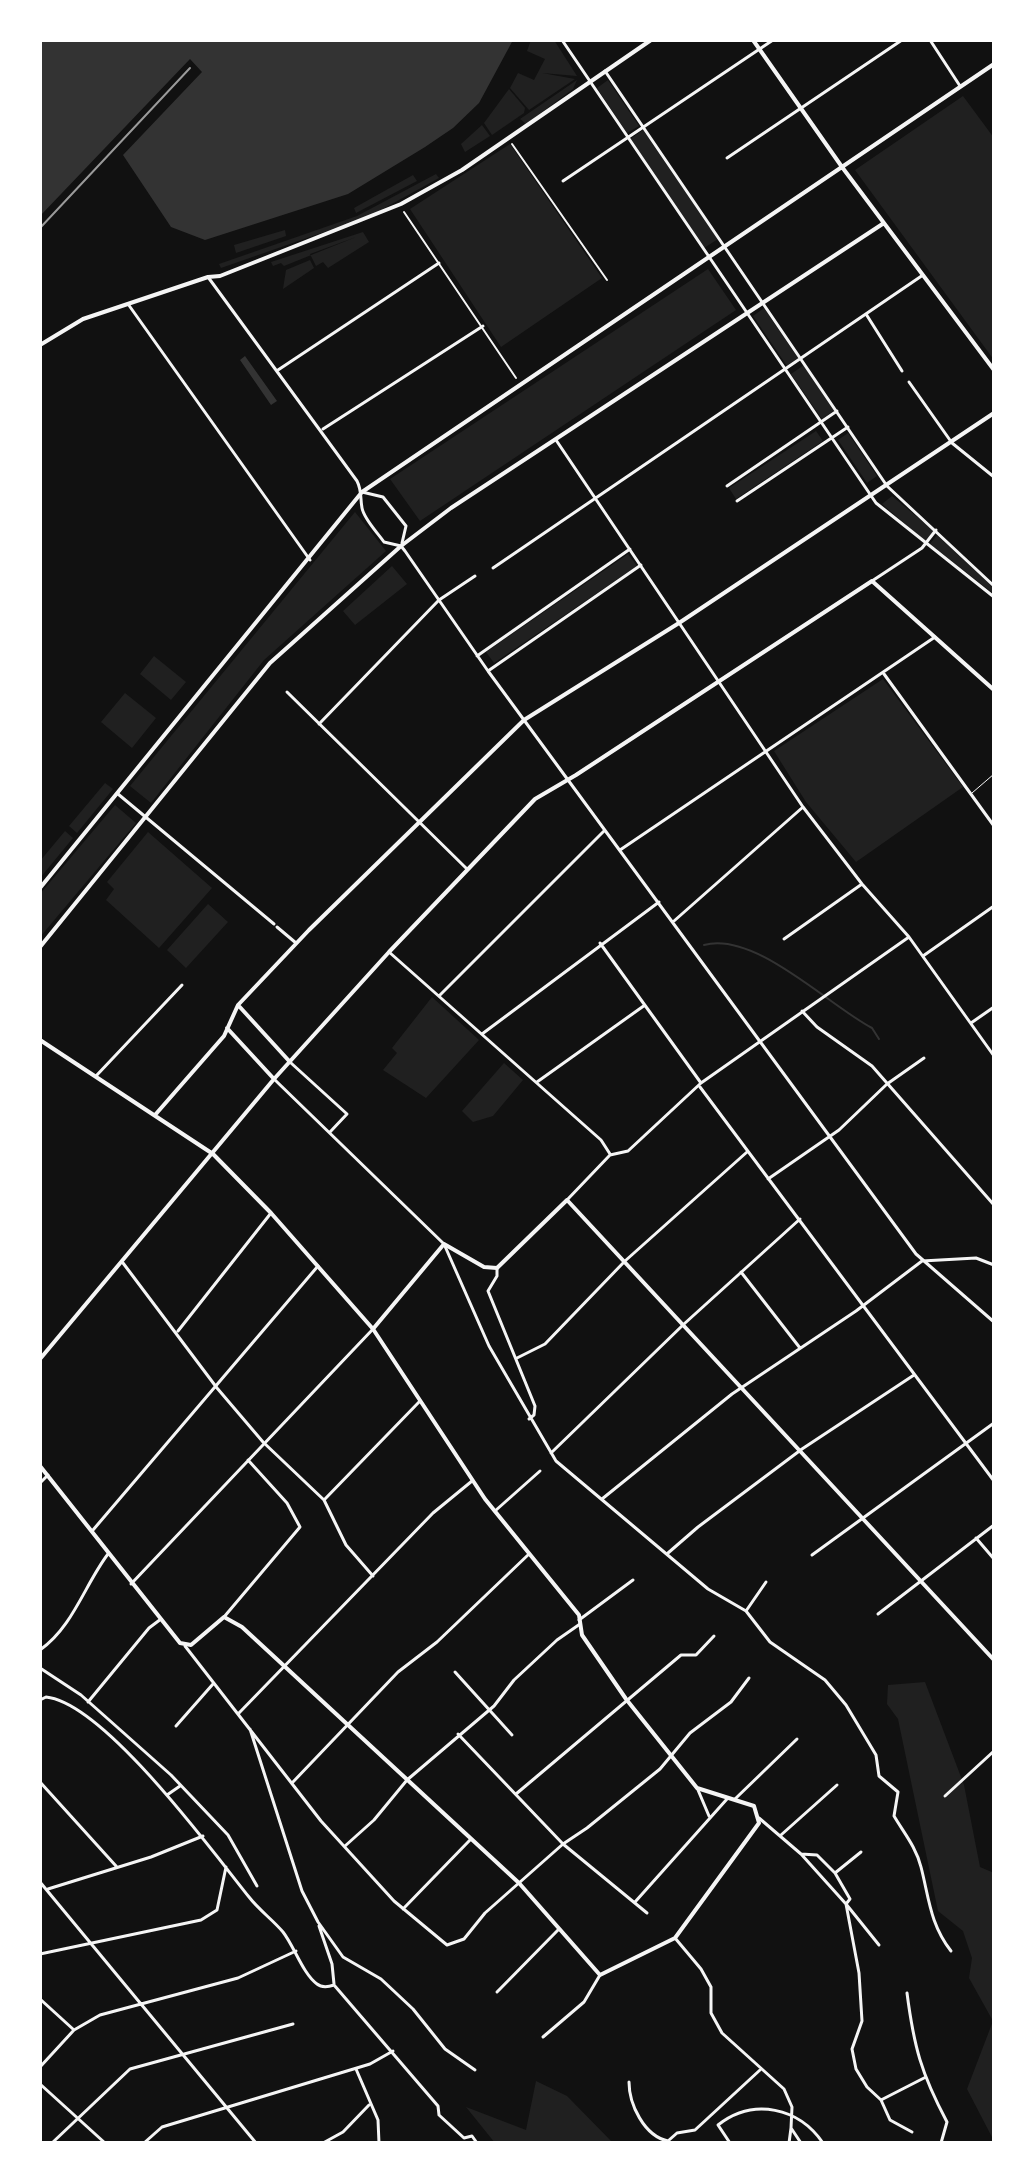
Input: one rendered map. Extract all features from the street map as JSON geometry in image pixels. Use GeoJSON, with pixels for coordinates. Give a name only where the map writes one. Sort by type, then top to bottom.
{"type":"FeatureCollection","features":[{"type":"Feature","properties":{"kind":"street"},"geometry":{"type":"LineString","coordinates":[[562,40],[876,503],[994,597]]}},
{"type":"Feature","properties":{"kind":"street"},"geometry":{"type":"LineString","coordinates":[[40,345],[83,319],[208,277],[220,276],[390,210],[462,170],[651,40]]}},
{"type":"Feature","properties":{"kind":"street"},"geometry":{"type":"LineString","coordinates":[[753,40],[842,167],[994,370]]}},
{"type":"Feature","properties":{"kind":"street"},"geometry":{"type":"LineString","coordinates":[[563,181],[773,40]]}},
{"type":"Feature","properties":{"kind":"street"},"geometry":{"type":"LineString","coordinates":[[727,158],[902,40]]}},
{"type":"Feature","properties":{"kind":"street"},"geometry":{"type":"LineString","coordinates":[[930,40],[960,86]]}},
{"type":"Feature","properties":{"kind":"street"},"geometry":{"type":"LineString","coordinates":[[40,888],[310,560],[362,492],[994,64]]}},
{"type":"Feature","properties":{"kind":"street"},"geometry":{"type":"LineString","coordinates":[[605,71],[887,486],[994,586]]}},
{"type":"Feature","properties":{"kind":"street"},"geometry":{"type":"LineString","coordinates":[[512,144],[607,280]]}},
{"type":"Feature","properties":{"kind":"street"},"geometry":{"type":"LineString","coordinates":[[404,212],[516,378]]}},
{"type":"Feature","properties":{"kind":"street"},"geometry":{"type":"LineString","coordinates":[[40,947],[148,818],[270,663],[401,546],[451,508],[762,299],[884,223]]}},
{"type":"Feature","properties":{"kind":"street"},"geometry":{"type":"LineString","coordinates":[[278,370],[439,263]]}},
{"type":"Feature","properties":{"kind":"street"},"geometry":{"type":"LineString","coordinates":[[493,568],[923,275]]}},
{"type":"Feature","properties":{"kind":"street"},"geometry":{"type":"LineString","coordinates":[[208,277],[323,429],[362,492],[362,511],[367,519],[384,542],[401,546],[477,656],[922,1261],[994,1322]]}},
{"type":"Feature","properties":{"kind":"street"},"geometry":{"type":"LineString","coordinates":[[128,304],[310,560]]}},
{"type":"Feature","properties":{"kind":"street"},"geometry":{"type":"LineString","coordinates":[[866,314],[902,371]]}},
{"type":"Feature","properties":{"kind":"street"},"geometry":{"type":"LineString","coordinates":[[323,429],[483,326]]}},
{"type":"Feature","properties":{"kind":"street"},"geometry":{"type":"LineString","coordinates":[[909,382],[952,443],[994,477]]}},
{"type":"Feature","properties":{"kind":"street"},"geometry":{"type":"LineString","coordinates":[[727,486],[837,411]]}},
{"type":"Feature","properties":{"kind":"street"},"geometry":{"type":"LineString","coordinates":[[155,1115],[227,1028],[238,1005],[296,943],[524,720],[679,623],[994,413]]}},
{"type":"Feature","properties":{"kind":"street"},"geometry":{"type":"LineString","coordinates":[[737,501],[848,427]]}},
{"type":"Feature","properties":{"kind":"street"},"geometry":{"type":"LineString","coordinates":[[556,440],[803,807],[862,884],[909,937],[994,1056]]}},
{"type":"Feature","properties":{"kind":"street"},"geometry":{"type":"LineString","coordinates":[[362,492],[383,497],[406,526],[401,546]]}},
{"type":"Feature","properties":{"kind":"street"},"geometry":{"type":"LineString","coordinates":[[40,1359],[274,1079],[389,952],[535,799],[872,581],[926,544],[936,530]]}},
{"type":"Feature","properties":{"kind":"street"},"geometry":{"type":"LineString","coordinates":[[477,656],[630,549]]}},
{"type":"Feature","properties":{"kind":"street"},"geometry":{"type":"LineString","coordinates":[[488,671],[641,565]]}},
{"type":"Feature","properties":{"kind":"street"},"geometry":{"type":"LineString","coordinates":[[319,724],[439,600],[475,576]]}},
{"type":"Feature","properties":{"kind":"street"},"geometry":{"type":"LineString","coordinates":[[872,581],[994,690]]}},
{"type":"Feature","properties":{"kind":"street"},"geometry":{"type":"LineString","coordinates":[[620,850],[935,637]]}},
{"type":"Feature","properties":{"kind":"street"},"geometry":{"type":"LineString","coordinates":[[884,674],[994,826]]}},
{"type":"Feature","properties":{"kind":"street"},"geometry":{"type":"LineString","coordinates":[[287,692],[467,869]]}},
{"type":"Feature","properties":{"kind":"street"},"geometry":{"type":"LineString","coordinates":[[118,794],[296,943]]}},
{"type":"Feature","properties":{"kind":"street"},"geometry":{"type":"LineString","coordinates":[[673,921],[803,807]]}},
{"type":"Feature","properties":{"kind":"street"},"geometry":{"type":"LineString","coordinates":[[440,995],[605,830]]}},
{"type":"Feature","properties":{"kind":"street"},"geometry":{"type":"LineString","coordinates":[[784,939],[862,884]]}},
{"type":"Feature","properties":{"kind":"street"},"geometry":{"type":"LineString","coordinates":[[482,1034],[600,943],[659,902]]}},
{"type":"Feature","properties":{"kind":"street"},"geometry":{"type":"LineString","coordinates":[[923,956],[994,906]]}},
{"type":"Feature","properties":{"kind":"street"},"geometry":{"type":"LineString","coordinates":[[529,1419],[534,1415],[535,1406],[488,1291],[497,1276],[497,1268],[610,1155],[628,1151],[700,1085],[760,1038],[909,937]]}},
{"type":"Feature","properties":{"kind":"street"},"geometry":{"type":"LineString","coordinates":[[600,943],[747,1152],[994,1481]]}},
{"type":"Feature","properties":{"kind":"street"},"geometry":{"type":"LineString","coordinates":[[389,952],[601,1140],[610,1155]]}},
{"type":"Feature","properties":{"kind":"street"},"geometry":{"type":"LineString","coordinates":[[96,1076],[182,985]]}},
{"type":"Feature","properties":{"kind":"street"},"geometry":{"type":"LineString","coordinates":[[238,1005],[290,1062],[347,1114],[330,1132]]}},
{"type":"Feature","properties":{"kind":"street"},"geometry":{"type":"LineString","coordinates":[[537,1082],[646,1005]]}},
{"type":"Feature","properties":{"kind":"street"},"geometry":{"type":"LineString","coordinates":[[971,1023],[994,1007]]}},
{"type":"Feature","properties":{"kind":"street"},"geometry":{"type":"LineString","coordinates":[[802,1011],[817,1027],[872,1066],[994,1205]]}},
{"type":"Feature","properties":{"kind":"street"},"geometry":{"type":"LineString","coordinates":[[227,1028],[274,1079],[444,1244],[484,1267],[497,1268]]}},
{"type":"Feature","properties":{"kind":"street"},"geometry":{"type":"LineString","coordinates":[[40,1040],[213,1154],[271,1213],[373,1329],[472,1481],[580,1622],[582,1635],[626,1699],[697,1788],[709,1816]]}},
{"type":"Feature","properties":{"kind":"street"},"geometry":{"type":"LineString","coordinates":[[768,1179],[830,1133],[839,1130],[887,1084],[924,1058]]}},
{"type":"Feature","properties":{"kind":"street"},"geometry":{"type":"LineString","coordinates":[[517,1358],[545,1344],[625,1261],[747,1152]]}},
{"type":"Feature","properties":{"kind":"street"},"geometry":{"type":"LineString","coordinates":[[567,1200],[802,1449],[994,1660]]}},
{"type":"Feature","properties":{"kind":"street"},"geometry":{"type":"LineString","coordinates":[[178,1331],[271,1213]]}},
{"type":"Feature","properties":{"kind":"street"},"geometry":{"type":"LineString","coordinates":[[551,1453],[684,1324],[800,1219]]}},
{"type":"Feature","properties":{"kind":"street"},"geometry":{"type":"LineString","coordinates":[[131,1584],[373,1329],[444,1244]]}},
{"type":"Feature","properties":{"kind":"street"},"geometry":{"type":"LineString","coordinates":[[444,1244],[489,1346],[551,1453],[708,1589],[746,1611],[770,1642],[825,1680],[876,1755],[879,1776],[898,1792],[894,1816],[910,1840],[921,1866],[928,1911],[951,1951]]}},
{"type":"Feature","properties":{"kind":"street"},"geometry":{"type":"LineString","coordinates":[[602,1499],[743,1387],[862,1307],[922,1261],[976,1258],[994,1265]]}},
{"type":"Feature","properties":{"kind":"street"},"geometry":{"type":"LineString","coordinates":[[123,1263],[178,1331],[217,1388],[263,1442],[324,1500],[346,1545],[373,1576]]}},
{"type":"Feature","properties":{"kind":"street"},"geometry":{"type":"LineString","coordinates":[[91,1533],[318,1266]]}},
{"type":"Feature","properties":{"kind":"street"},"geometry":{"type":"LineString","coordinates":[[741,1272],[800,1348]]}},
{"type":"Feature","properties":{"kind":"street"},"geometry":{"type":"LineString","coordinates":[[668,1553],[802,1449],[915,1374]]}},
{"type":"Feature","properties":{"kind":"street"},"geometry":{"type":"LineString","coordinates":[[324,1500],[420,1401]]}},
{"type":"Feature","properties":{"kind":"street"},"geometry":{"type":"LineString","coordinates":[[812,1555],[994,1423]]}},
{"type":"Feature","properties":{"kind":"street"},"geometry":{"type":"LineString","coordinates":[[185,1646],[195,1643],[224,1617],[300,1527],[287,1503],[248,1460]]}},
{"type":"Feature","properties":{"kind":"street"},"geometry":{"type":"LineString","coordinates":[[40,1466],[131,1584],[185,1646],[345,1846],[403,1909],[442,1943],[459,1942],[563,1844],[608,1812],[671,1757],[690,1733],[731,1702],[749,1678]]}},
{"type":"Feature","properties":{"kind":"street"},"geometry":{"type":"LineString","coordinates":[[494,1511],[540,1471]]}},
{"type":"Feature","properties":{"kind":"street"},"geometry":{"type":"LineString","coordinates":[[40,1483],[48,1475]]}},
{"type":"Feature","properties":{"kind":"street"},"geometry":{"type":"LineString","coordinates":[[238,1714],[433,1513],[472,1481]]}},
{"type":"Feature","properties":{"kind":"street"},"geometry":{"type":"LineString","coordinates":[[878,1614],[994,1525]]}},
{"type":"Feature","properties":{"kind":"street"},"geometry":{"type":"LineString","coordinates":[[976,1538],[994,1559]]}},
{"type":"Feature","properties":{"kind":"street"},"geometry":{"type":"LineString","coordinates":[[40,1650],[89,1591],[95,1571],[108,1554]]}},
{"type":"Feature","properties":{"kind":"street"},"geometry":{"type":"LineString","coordinates":[[292,1783],[346,1724],[529,1554]]}},
{"type":"Feature","properties":{"kind":"street"},"geometry":{"type":"LineString","coordinates":[[345,1846],[374,1820],[407,1780],[490,1709],[557,1640],[633,1580]]}},
{"type":"Feature","properties":{"kind":"street"},"geometry":{"type":"LineString","coordinates":[[746,1611],[766,1582]]}},
{"type":"Feature","properties":{"kind":"street"},"geometry":{"type":"LineString","coordinates":[[224,1617],[242,1627],[519,1883],[600,1975]]}},
{"type":"Feature","properties":{"kind":"street"},"geometry":{"type":"LineString","coordinates":[[88,1702],[149,1628],[161,1619]]}},
{"type":"Feature","properties":{"kind":"street"},"geometry":{"type":"LineString","coordinates":[[516,1794],[681,1655],[696,1655],[714,1636]]}},
{"type":"Feature","properties":{"kind":"street"},"geometry":{"type":"LineString","coordinates":[[40,1668],[138,1742],[228,1835],[257,1886]]}},
{"type":"Feature","properties":{"kind":"street"},"geometry":{"type":"LineString","coordinates":[[455,1672],[512,1735]]}},
{"type":"Feature","properties":{"kind":"street"},"geometry":{"type":"LineString","coordinates":[[176,1726],[213,1683]]}},
{"type":"Feature","properties":{"kind":"street"},"geometry":{"type":"LineString","coordinates":[[40,1700],[46,1697],[66,1702],[127,1751],[203,1836],[296,1951],[314,1982],[325,1987],[334,1985]]}},
{"type":"Feature","properties":{"kind":"street"},"geometry":{"type":"LineString","coordinates":[[249,1727],[302,1891],[318,1922],[343,1957],[381,1979],[413,2009],[445,2049],[475,2070]]}},
{"type":"Feature","properties":{"kind":"street"},"geometry":{"type":"LineString","coordinates":[[458,1734],[563,1844],[647,1913]]}},
{"type":"Feature","properties":{"kind":"street"},"geometry":{"type":"LineString","coordinates":[[735,1799],[797,1739]]}},
{"type":"Feature","properties":{"kind":"street"},"geometry":{"type":"LineString","coordinates":[[945,1796],[994,1751]]}},
{"type":"Feature","properties":{"kind":"street"},"geometry":{"type":"LineString","coordinates":[[40,1782],[116,1866]]}},
{"type":"Feature","properties":{"kind":"street"},"geometry":{"type":"LineString","coordinates":[[781,1835],[837,1785]]}},
{"type":"Feature","properties":{"kind":"street"},"geometry":{"type":"LineString","coordinates":[[167,1795],[180,1786]]}},
{"type":"Feature","properties":{"kind":"street"},"geometry":{"type":"LineString","coordinates":[[697,1788],[754,1806],[759,1818],[801,1854],[879,1945]]}},
{"type":"Feature","properties":{"kind":"street"},"geometry":{"type":"LineString","coordinates":[[635,1902],[727,1799]]}},
{"type":"Feature","properties":{"kind":"street"},"geometry":{"type":"LineString","coordinates":[[543,2037],[584,2002],[600,1975],[675,1938],[759,1818]]}},
{"type":"Feature","properties":{"kind":"street"},"geometry":{"type":"LineString","coordinates":[[46,1890],[151,1857],[203,1836]]}},
{"type":"Feature","properties":{"kind":"street"},"geometry":{"type":"LineString","coordinates":[[403,1909],[470,1840]]}},
{"type":"Feature","properties":{"kind":"street"},"geometry":{"type":"LineString","coordinates":[[835,1873],[861,1852]]}},
{"type":"Feature","properties":{"kind":"street"},"geometry":{"type":"LineString","coordinates":[[801,1854],[817,1855],[835,1873],[850,1899],[846,1904],[859,1973],[862,2021],[852,2049],[856,2069],[867,2087],[881,2100],[890,2120],[912,2132]]}},
{"type":"Feature","properties":{"kind":"street"},"geometry":{"type":"LineString","coordinates":[[40,1954],[210,1916],[221,1901],[226,1867]]}},
{"type":"Feature","properties":{"kind":"street"},"geometry":{"type":"LineString","coordinates":[[40,1882],[256,2143]]}},
{"type":"Feature","properties":{"kind":"street"},"geometry":{"type":"LineString","coordinates":[[318,1922],[332,1964],[334,1985],[393,2050],[438,2106],[439,2115],[464,2138],[472,2136],[477,2143]]}},
{"type":"Feature","properties":{"kind":"street"},"geometry":{"type":"LineString","coordinates":[[497,1992],[559,1929]]}},
{"type":"Feature","properties":{"kind":"street"},"geometry":{"type":"LineString","coordinates":[[675,1938],[701,1969],[711,1987],[711,2013],[716,2025],[784,2089],[792,2107],[789,2143]]}},
{"type":"Feature","properties":{"kind":"street"},"geometry":{"type":"LineString","coordinates":[[40,2067],[74,2030],[100,2015],[238,1978],[296,1951]]}},
{"type":"Feature","properties":{"kind":"street"},"geometry":{"type":"LineString","coordinates":[[907,1993],[915,2051],[924,2078],[947,2122],[941,2143]]}},
{"type":"Feature","properties":{"kind":"street"},"geometry":{"type":"LineString","coordinates":[[40,1999],[74,2030]]}},
{"type":"Feature","properties":{"kind":"street"},"geometry":{"type":"LineString","coordinates":[[52,2143],[130,2069],[293,2024]]}},
{"type":"Feature","properties":{"kind":"street"},"geometry":{"type":"LineString","coordinates":[[144,2143],[162,2127],[225,2105],[290,2090],[370,2064],[393,2050]]}},
{"type":"Feature","properties":{"kind":"street"},"geometry":{"type":"LineString","coordinates":[[355,2067],[378,2120],[379,2143]]}},
{"type":"Feature","properties":{"kind":"street"},"geometry":{"type":"LineString","coordinates":[[629,2082],[629,2102],[655,2136],[668,2141],[677,2133],[695,2130],[762,2069]]}},
{"type":"Feature","properties":{"kind":"street"},"geometry":{"type":"LineString","coordinates":[[881,2100],[924,2078]]}},
{"type":"Feature","properties":{"kind":"street"},"geometry":{"type":"LineString","coordinates":[[40,2084],[105,2143]]}},
{"type":"Feature","properties":{"kind":"street"},"geometry":{"type":"LineString","coordinates":[[323,2143],[343,2132],[369,2105]]}},
{"type":"Feature","properties":{"kind":"street"},"geometry":{"type":"LineString","coordinates":[[730,2143],[718,2127],[724,2121],[753,2109],[778,2109],[792,2114],[811,2125],[823,2143]]}},
{"type":"Feature","properties":{"kind":"street"},"geometry":{"type":"LineString","coordinates":[[791,2128],[801,2143]]}},
{"type":"Feature","properties":{"kind":"lane"},"geometry":{"type":"LineString","coordinates":[[971,794],[994,774]]}},
{"type":"Feature","properties":{"kind":"shaded area"},"geometry":{"type":"Polygon","coordinates":[[[40,40],[513,40],[479,103],[453,128],[425,147],[348,194],[205,240],[171,227],[123,155],[202,72],[190,59],[40,216],[40,40]]]}},
{"type":"Feature","properties":{"kind":"shaded area"},"geometry":{"type":"Polygon","coordinates":[[[531,40],[554,40],[577,76],[542,73],[575,79],[529,110],[510,88],[518,73],[534,80],[545,59],[527,51],[531,40]]]}},
{"type":"Feature","properties":{"kind":"shaded area"},"geometry":{"type":"Polygon","coordinates":[[[577,80],[573,89],[526,124],[520,119],[577,80]]]}},
{"type":"Feature","properties":{"kind":"shaded area"},"geometry":{"type":"Polygon","coordinates":[[[608,80],[639,126],[627,133],[597,88],[608,80]]]}},
{"type":"Feature","properties":{"kind":"shaded area"},"geometry":{"type":"Polygon","coordinates":[[[509,89],[525,108],[524,113],[492,135],[484,123],[509,89]]]}},
{"type":"Feature","properties":{"kind":"shaded area"},"geometry":{"type":"Polygon","coordinates":[[[963,96],[994,138],[994,360],[855,170],[963,96]]]}},
{"type":"Feature","properties":{"kind":"shaded area"},"geometry":{"type":"Polygon","coordinates":[[[482,125],[490,136],[465,152],[461,144],[482,125]]]}},
{"type":"Feature","properties":{"kind":"shaded area"},"geometry":{"type":"Polygon","coordinates":[[[643,130],[718,239],[704,248],[630,139],[643,130]]]}},
{"type":"Feature","properties":{"kind":"shaded area"},"geometry":{"type":"Polygon","coordinates":[[[510,144],[602,278],[501,347],[410,209],[510,144]]]}},
{"type":"Feature","properties":{"kind":"shaded area"},"geometry":{"type":"Polygon","coordinates":[[[436,174],[439,178],[370,216],[221,268],[219,264],[357,216],[436,174]]]}},
{"type":"Feature","properties":{"kind":"shaded area"},"geometry":{"type":"Polygon","coordinates":[[[413,175],[417,181],[356,213],[354,208],[413,175]]]}},
{"type":"Feature","properties":{"kind":"shaded area"},"geometry":{"type":"Polygon","coordinates":[[[285,230],[286,236],[236,253],[234,245],[285,230]]]}},
{"type":"Feature","properties":{"kind":"shaded area"},"geometry":{"type":"Polygon","coordinates":[[[363,232],[369,242],[328,268],[323,262],[316,266],[311,255],[284,266],[281,263],[273,266],[271,262],[363,232]]]}},
{"type":"Feature","properties":{"kind":"shaded area"},"geometry":{"type":"Polygon","coordinates":[[[310,260],[314,268],[283,289],[286,270],[310,260]]]}},
{"type":"Feature","properties":{"kind":"shaded area"},"geometry":{"type":"Polygon","coordinates":[[[708,269],[736,310],[420,521],[390,479],[708,269]]]}},
{"type":"Feature","properties":{"kind":"shaded area"},"geometry":{"type":"Polygon","coordinates":[[[764,308],[798,358],[787,366],[753,316],[764,308]]]}},
{"type":"Feature","properties":{"kind":"shaded area"},"geometry":{"type":"Polygon","coordinates":[[[245,356],[277,401],[271,405],[240,360],[245,356]]]}},
{"type":"Feature","properties":{"kind":"shaded area"},"geometry":{"type":"Polygon","coordinates":[[[804,365],[835,410],[822,419],[791,374],[804,365]]]}},
{"type":"Feature","properties":{"kind":"shaded area"},"geometry":{"type":"Polygon","coordinates":[[[816,431],[823,441],[736,499],[729,488],[816,431]]]}},
{"type":"Feature","properties":{"kind":"shaded area"},"geometry":{"type":"Polygon","coordinates":[[[848,433],[877,476],[867,483],[838,440],[848,433]]]}},
{"type":"Feature","properties":{"kind":"shaded area"},"geometry":{"type":"Polygon","coordinates":[[[892,496],[934,531],[925,541],[882,504],[892,496]]]}},
{"type":"Feature","properties":{"kind":"shaded area"},"geometry":{"type":"Polygon","coordinates":[[[355,512],[386,551],[264,660],[151,803],[130,786],[355,512]]]}},
{"type":"Feature","properties":{"kind":"shaded area"},"geometry":{"type":"Polygon","coordinates":[[[937,535],[994,588],[994,594],[930,544],[937,535]]]}},
{"type":"Feature","properties":{"kind":"shaded area"},"geometry":{"type":"Polygon","coordinates":[[[628,554],[637,566],[494,663],[486,652],[628,554]]]}},
{"type":"Feature","properties":{"kind":"shaded area"},"geometry":{"type":"Polygon","coordinates":[[[392,566],[407,584],[355,625],[343,611],[392,566]]]}},
{"type":"Feature","properties":{"kind":"shaded area"},"geometry":{"type":"Polygon","coordinates":[[[154,656],[186,682],[171,700],[140,674],[154,656]]]}},
{"type":"Feature","properties":{"kind":"shaded area"},"geometry":{"type":"Polygon","coordinates":[[[883,679],[963,787],[856,862],[806,802],[774,751],[883,679]]]}},
{"type":"Feature","properties":{"kind":"shaded area"},"geometry":{"type":"Polygon","coordinates":[[[125,693],[156,718],[132,748],[101,722],[125,693]]]}},
{"type":"Feature","properties":{"kind":"shaded area"},"geometry":{"type":"Polygon","coordinates":[[[105,783],[113,789],[77,833],[69,826],[105,783]]]}},
{"type":"Feature","properties":{"kind":"shaded area"},"geometry":{"type":"Polygon","coordinates":[[[115,805],[136,823],[40,937],[40,894],[115,805]]]}},
{"type":"Feature","properties":{"kind":"shaded area"},"geometry":{"type":"Polygon","coordinates":[[[65,831],[73,838],[40,878],[40,861],[65,831]]]}},
{"type":"Feature","properties":{"kind":"shaded area"},"geometry":{"type":"Polygon","coordinates":[[[148,832],[212,888],[159,948],[106,900],[114,889],[107,882],[148,832]]]}},
{"type":"Feature","properties":{"kind":"shaded area"},"geometry":{"type":"Polygon","coordinates":[[[208,904],[228,922],[186,968],[167,950],[208,904]]]}},
{"type":"Feature","properties":{"kind":"shaded area"},"geometry":{"type":"Polygon","coordinates":[[[432,997],[479,1040],[426,1098],[383,1070],[397,1053],[392,1048],[432,997]]]}},
{"type":"Feature","properties":{"kind":"shaded area"},"geometry":{"type":"Polygon","coordinates":[[[504,1063],[523,1080],[493,1116],[473,1122],[462,1111],[504,1063]]]}},
{"type":"Feature","properties":{"kind":"shaded area"},"geometry":{"type":"Polygon","coordinates":[[[925,1682],[964,1785],[980,1867],[994,1873],[994,2141],[967,2089],[993,2021],[969,1978],[972,1958],[963,1931],[938,1911],[898,1719],[887,1704],[888,1685],[925,1682]]]}},
{"type":"Feature","properties":{"kind":"shaded area"},"geometry":{"type":"Polygon","coordinates":[[[536,2081],[567,2096],[613,2143],[495,2143],[466,2107],[526,2130],[536,2081]]]}},
{"type":"Feature","properties":{"kind":"waterway"},"geometry":{"type":"LineString","coordinates":[[704,945],[724,944],[768,959],[872,1028],[879,1039]]}},
{"type":"Feature","properties":{"kind":"railway"},"geometry":{"type":"LineString","coordinates":[[40,228],[190,68]]}}]}
